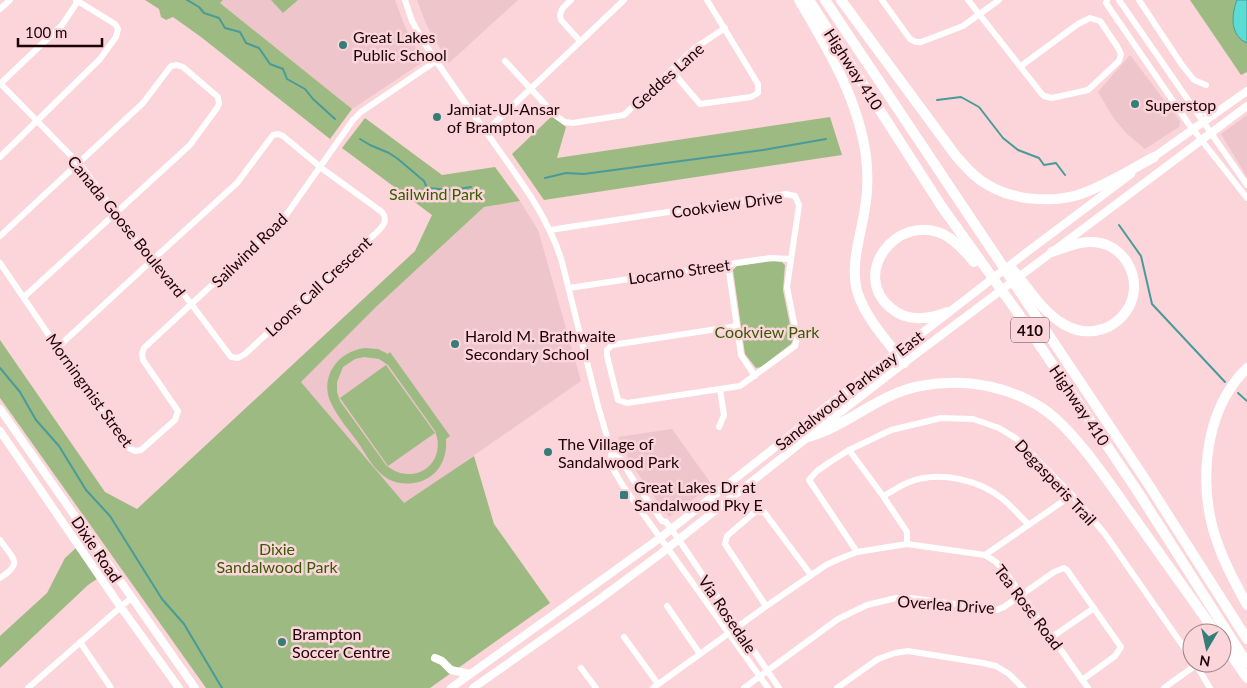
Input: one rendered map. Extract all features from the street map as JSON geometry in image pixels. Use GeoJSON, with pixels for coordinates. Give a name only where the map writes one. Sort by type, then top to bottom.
{"type":"FeatureCollection","features":[{"type":"Feature","properties":{"kind":"highway"},"geometry":{"type":"LineString","coordinates":[[799,0],[828,49],[846,85],[861,130],[868,182],[866,207],[855,258],[858,293],[864,308],[904,363]]}},
{"type":"Feature","properties":{"kind":"highway","name":"Highway 410"},"geometry":{"type":"LineString","coordinates":[[809,0],[942,207],[1018,313],[1138,492],[1247,663]]}},
{"type":"Feature","properties":{"kind":"highway","name":"Highway 410"},"geometry":{"type":"LineString","coordinates":[[825,0],[1145,479],[1247,639]]}},
{"type":"Feature","properties":{"kind":"highway"},"geometry":{"type":"LineString","coordinates":[[841,0],[956,156],[979,179],[994,188],[1015,195],[1039,199],[1066,198],[1093,189],[1154,157]]}},
{"type":"Feature","properties":{"kind":"highway"},"geometry":{"type":"LineString","coordinates":[[948,312],[928,318],[912,318],[896,312],[885,303],[878,291],[876,269],[881,254],[890,242],[903,234],[922,230],[935,232],[947,237],[966,252],[1007,306],[1018,313]]}},
{"type":"Feature","properties":{"kind":"highway"},"geometry":{"type":"LineString","coordinates":[[996,254],[1006,261],[1043,308],[1066,326],[1083,331],[1092,331],[1110,326],[1124,316],[1132,301],[1135,284],[1130,267],[1121,254],[1106,245],[1093,242],[1074,244],[1052,252]]}},
{"type":"Feature","properties":{"kind":"highway"},"geometry":{"type":"LineString","coordinates":[[1247,368],[1227,394],[1216,416],[1207,463],[1206,480],[1209,511],[1216,539],[1247,605]]}},
{"type":"Feature","properties":{"kind":"highway"},"geometry":{"type":"LineString","coordinates":[[808,437],[824,433],[893,394],[918,386],[941,383],[969,383],[1004,391],[1022,398],[1054,417],[1070,433],[1113,488],[1209,623]]}},
{"type":"Feature","properties":{"kind":"highway"},"geometry":{"type":"LineString","coordinates":[[1232,656],[1247,678]]}},
{"type":"Feature","properties":{"kind":"main road","name":"Sandalwood Parkway East"},"geometry":{"type":"LineString","coordinates":[[453,688],[672,529],[948,312],[1154,157],[1247,91]]}},
{"type":"Feature","properties":{"kind":"main road"},"geometry":{"type":"LineString","coordinates":[[1191,104],[1206,112],[1217,111]]}},
{"type":"Feature","properties":{"kind":"main road","name":"Sandalwood Parkway East"},"geometry":{"type":"LineString","coordinates":[[473,688],[597,601],[679,540],[904,363],[1247,106]]}},
{"type":"Feature","properties":{"kind":"main road","name":"Dixie Road"},"geometry":{"type":"LineString","coordinates":[[0,409],[195,688]]}},
{"type":"Feature","properties":{"kind":"main road","name":"Dixie Road"},"geometry":{"type":"LineString","coordinates":[[0,430],[120,606],[179,688]]}},
{"type":"Feature","properties":{"kind":"main road"},"geometry":{"type":"LineString","coordinates":[[435,658],[442,661],[452,670],[470,674]]}},
{"type":"Feature","properties":{"kind":"street"},"geometry":{"type":"LineString","coordinates":[[0,9],[10,0]]}},
{"type":"Feature","properties":{"kind":"street","name":"Via Rosedale"},"geometry":{"type":"LineString","coordinates":[[405,0],[416,30],[521,183],[550,230],[569,288],[598,406],[611,450],[612,467],[623,486],[768,688]]}},
{"type":"Feature","properties":{"kind":"street"},"geometry":{"type":"LineString","coordinates":[[571,0],[562,9],[560,16],[580,42]]}},
{"type":"Feature","properties":{"kind":"street"},"geometry":{"type":"LineString","coordinates":[[485,132],[624,0]]}},
{"type":"Feature","properties":{"kind":"street"},"geometry":{"type":"LineString","coordinates":[[672,70],[700,104],[755,96],[758,93],[758,84],[707,0]]}},
{"type":"Feature","properties":{"kind":"street"},"geometry":{"type":"LineString","coordinates":[[882,0],[910,39],[916,42],[957,30],[999,0]]}},
{"type":"Feature","properties":{"kind":"street"},"geometry":{"type":"LineString","coordinates":[[968,0],[980,14],[1020,66],[1044,96],[1056,98],[1088,90],[1116,65],[1121,58],[1121,54],[1118,46],[1100,22],[1090,18],[1078,24],[1020,66]]}},
{"type":"Feature","properties":{"kind":"street"},"geometry":{"type":"LineString","coordinates":[[1107,0],[1106,3],[1192,129],[1247,198]]}},
{"type":"Feature","properties":{"kind":"street"},"geometry":{"type":"LineString","coordinates":[[1119,0],[1247,185]]}},
{"type":"Feature","properties":{"kind":"street"},"geometry":{"type":"LineString","coordinates":[[1139,0],[1194,80],[1206,85]]}},
{"type":"Feature","properties":{"kind":"street"},"geometry":{"type":"LineString","coordinates":[[0,83],[62,25],[77,1],[115,24],[118,29],[118,34],[100,59],[0,157]]}},
{"type":"Feature","properties":{"kind":"street","name":"Geddes Lane"},"geometry":{"type":"LineString","coordinates":[[505,62],[560,119],[573,123],[624,114],[696,48],[725,28]]}},
{"type":"Feature","properties":{"kind":"street","name":"Sailwind Road"},"geometry":{"type":"LineString","coordinates":[[192,305],[284,218],[352,120],[360,112],[436,61]]}},
{"type":"Feature","properties":{"kind":"street"},"geometry":{"type":"LineString","coordinates":[[0,236],[143,103],[171,66],[178,65],[183,67],[218,97],[219,104],[217,108],[194,140],[24,297]]}},
{"type":"Feature","properties":{"kind":"street","name":"Canada Goose Boulevard"},"geometry":{"type":"LineString","coordinates":[[0,83],[88,173],[116,213],[153,260],[192,305]]}},
{"type":"Feature","properties":{"kind":"street"},"geometry":{"type":"LineString","coordinates":[[58,347],[237,183],[273,135],[283,136],[320,167]]}},
{"type":"Feature","properties":{"kind":"street","name":"Loons Call Crescent"},"geometry":{"type":"LineString","coordinates":[[192,305],[228,356],[240,357],[383,226],[386,219],[382,212],[320,167]]}},
{"type":"Feature","properties":{"kind":"street","name":"Cookview Drive"},"geometry":{"type":"LineString","coordinates":[[550,230],[789,194],[795,196],[799,205],[787,287],[797,342],[795,346],[740,386],[623,403],[617,397],[606,353],[609,347],[615,344],[737,326]]}},
{"type":"Feature","properties":{"kind":"street","name":"Locarno Street"},"geometry":{"type":"LineString","coordinates":[[569,288],[770,258],[790,259]]}},
{"type":"Feature","properties":{"kind":"street","name":"Morningmist Street"},"geometry":{"type":"LineString","coordinates":[[0,263],[129,448],[135,451],[141,450],[175,420],[178,411],[143,360],[142,352],[192,305]]}},
{"type":"Feature","properties":{"kind":"street"},"geometry":{"type":"LineString","coordinates":[[728,264],[743,360],[755,376]]}},
{"type":"Feature","properties":{"kind":"street"},"geometry":{"type":"LineString","coordinates":[[719,427],[724,415],[720,389]]}},
{"type":"Feature","properties":{"kind":"street","name":"Degasperis Trail"},"geometry":{"type":"LineString","coordinates":[[857,552],[809,480],[817,471],[849,450],[891,430],[942,418],[973,419],[999,428],[1017,439],[1072,495],[1105,534],[1182,645]]}},
{"type":"Feature","properties":{"kind":"street","name":"Via Rosedale"},"geometry":{"type":"LineString","coordinates":[[611,450],[620,458],[662,521],[666,522],[672,529],[779,688]]}},
{"type":"Feature","properties":{"kind":"street"},"geometry":{"type":"LineString","coordinates":[[849,450],[907,532],[907,544]]}},
{"type":"Feature","properties":{"kind":"street"},"geometry":{"type":"LineString","coordinates":[[883,496],[908,483],[927,478],[948,478],[970,482],[989,490],[1004,500],[1028,525]]}},
{"type":"Feature","properties":{"kind":"street"},"geometry":{"type":"LineString","coordinates":[[985,555],[1072,495]]}},
{"type":"Feature","properties":{"kind":"street"},"geometry":{"type":"LineString","coordinates":[[766,606],[724,542],[727,536],[756,511],[764,512],[811,576]]}},
{"type":"Feature","properties":{"kind":"street"},"geometry":{"type":"LineString","coordinates":[[0,540],[14,560],[15,565],[12,570],[0,578]]}},
{"type":"Feature","properties":{"kind":"street","name":"Tea Rose Road"},"geometry":{"type":"LineString","coordinates":[[656,686],[766,606],[839,559],[857,552],[907,544],[985,555],[996,562],[1022,594],[1088,688]]}},
{"type":"Feature","properties":{"kind":"street","name":"Overlea Drive"},"geometry":{"type":"LineString","coordinates":[[744,688],[838,619],[854,610],[881,601],[911,598],[997,610],[1054,572],[1064,568],[1094,608]]}},
{"type":"Feature","properties":{"kind":"street"},"geometry":{"type":"LineString","coordinates":[[28,688],[131,598]]}},
{"type":"Feature","properties":{"kind":"street"},"geometry":{"type":"LineString","coordinates":[[667,606],[700,654]]}},
{"type":"Feature","properties":{"kind":"street"},"geometry":{"type":"LineString","coordinates":[[1052,637],[1094,608],[1121,647],[1115,656],[1082,680]]}},
{"type":"Feature","properties":{"kind":"street"},"geometry":{"type":"LineString","coordinates":[[624,637],[656,686]]}},
{"type":"Feature","properties":{"kind":"street"},"geometry":{"type":"LineString","coordinates":[[80,642],[112,688]]}},
{"type":"Feature","properties":{"kind":"street"},"geometry":{"type":"LineString","coordinates":[[837,688],[878,659],[895,653],[914,651],[996,666],[1009,674],[1023,688]]}},
{"type":"Feature","properties":{"kind":"street"},"geometry":{"type":"LineString","coordinates":[[581,668],[596,688]]}},
{"type":"Feature","properties":{"kind":"street"},"geometry":{"type":"LineString","coordinates":[[1164,688],[1182,672]]}},
{"type":"Feature","properties":{"kind":"street","name":"Degasperis Trail"},"geometry":{"type":"LineString","coordinates":[[1201,673],[1210,688]]}},
{"type":"Feature","properties":{"kind":"shaded area","name":"Great Lakes Public School"},"geometry":{"type":"Polygon","coordinates":[[[223,0],[395,0],[405,27],[423,62],[352,109],[220,3],[223,0]]]}},
{"type":"Feature","properties":{"kind":"shaded area"},"geometry":{"type":"Polygon","coordinates":[[[417,0],[518,0],[449,63],[427,26],[417,0]]]}},
{"type":"Feature","properties":{"kind":"shaded area"},"geometry":{"type":"Polygon","coordinates":[[[1130,55],[1180,121],[1179,127],[1145,149],[1126,133],[1113,117],[1098,92],[1130,55]]]}},
{"type":"Feature","properties":{"kind":"shaded area"},"geometry":{"type":"Polygon","coordinates":[[[1247,115],[1247,177],[1221,134],[1247,115]]]}},
{"type":"Feature","properties":{"kind":"shaded area","name":"Harold M. Brathwaite Secondary School"},"geometry":{"type":"Polygon","coordinates":[[[520,201],[538,230],[581,381],[404,504],[301,382],[377,306],[484,207],[520,201]]]}},
{"type":"Feature","properties":{"kind":"shaded area"},"geometry":{"type":"Polygon","coordinates":[[[672,429],[712,485],[669,517],[631,464],[618,437],[672,429]]]}},
{"type":"Feature","properties":{"kind":"green space"},"geometry":{"type":"Polygon","coordinates":[[[145,0],[223,0],[220,3],[352,109],[330,139],[201,37],[173,17],[166,20],[161,17],[159,9],[145,0]]]}},
{"type":"Feature","properties":{"kind":"green space"},"geometry":{"type":"Polygon","coordinates":[[[271,0],[298,0],[283,13],[271,0]]]}},
{"type":"Feature","properties":{"kind":"green space"},"geometry":{"type":"Polygon","coordinates":[[[1190,0],[1247,0],[1247,72],[1241,75],[1190,0]]]}},
{"type":"Feature","properties":{"kind":"green space"},"geometry":{"type":"Polygon","coordinates":[[[552,116],[566,127],[557,158],[830,117],[842,155],[544,200],[512,154],[552,116]]]}},
{"type":"Feature","properties":{"kind":"green space","name":"Dixie Sandalwood Park"},"geometry":{"type":"Polygon","coordinates":[[[365,118],[442,175],[495,167],[520,201],[484,207],[377,306],[301,382],[404,503],[474,456],[494,524],[550,603],[430,688],[206,688],[0,398],[0,340],[105,492],[137,509],[415,251],[432,215],[342,148],[365,118]]]}},
{"type":"Feature","properties":{"kind":"green space","name":"Cookview Park"},"geometry":{"type":"Polygon","coordinates":[[[774,261],[782,262],[785,265],[783,290],[793,340],[791,344],[761,367],[756,368],[745,354],[733,270],[737,266],[774,261]]]}},
{"type":"Feature","properties":{"kind":"green space"},"geometry":{"type":"Polygon","coordinates":[[[365,348],[378,349],[388,354],[390,352],[450,436],[446,439],[445,454],[439,468],[426,479],[416,483],[404,484],[383,476],[333,408],[328,393],[329,375],[339,360],[355,350],[365,348]],[[364,357],[355,359],[343,367],[337,382],[337,392],[340,401],[386,465],[396,471],[407,474],[417,473],[426,469],[437,453],[438,443],[435,431],[388,365],[379,359],[364,357]]]}},
{"type":"Feature","properties":{"kind":"green space"},"geometry":{"type":"Polygon","coordinates":[[[386,365],[435,433],[388,466],[340,398],[386,365]]]}},
{"type":"Feature","properties":{"kind":"green space"},"geometry":{"type":"Polygon","coordinates":[[[76,548],[97,579],[88,585],[0,668],[0,636],[47,593],[65,558],[76,548]]]}},
{"type":"Feature","properties":{"kind":"water"},"geometry":{"type":"Polygon","coordinates":[[[1237,0],[1247,0],[1247,43],[1237,35],[1233,24],[1237,0]]]}},
{"type":"Feature","properties":{"kind":"waterway"},"geometry":{"type":"LineString","coordinates":[[187,0],[199,7],[204,13],[219,18],[225,28],[240,32],[246,43],[259,48],[270,64],[283,69],[287,79],[305,89],[335,119]]}},
{"type":"Feature","properties":{"kind":"waterway"},"geometry":{"type":"LineString","coordinates":[[937,100],[961,97],[979,107],[1003,138],[1018,150],[1039,158],[1044,165],[1056,163],[1065,175]]}},
{"type":"Feature","properties":{"kind":"waterway"},"geometry":{"type":"LineString","coordinates":[[360,139],[398,159],[424,181],[427,188],[452,190],[471,187]]}},
{"type":"Feature","properties":{"kind":"waterway"},"geometry":{"type":"LineString","coordinates":[[545,178],[566,173],[584,174],[763,150],[826,139]]}},
{"type":"Feature","properties":{"kind":"waterway"},"geometry":{"type":"LineString","coordinates":[[1119,225],[1141,256],[1152,304],[1225,382]]}},
{"type":"Feature","properties":{"kind":"waterway"},"geometry":{"type":"LineString","coordinates":[[0,368],[20,392],[36,420],[59,446],[86,490],[110,516],[162,599],[184,624],[222,688]]}},
{"type":"Feature","properties":{"kind":"waterway"},"geometry":{"type":"LineString","coordinates":[[1238,393],[1247,401]]}},
{"type":"Feature","properties":{"kind":"place","name":"Great Lakes Public School"},"geometry":{"type":"Point","coordinates":[343,45]}},
{"type":"Feature","properties":{"kind":"place","name":"Superstop"},"geometry":{"type":"Point","coordinates":[1135,104]}},
{"type":"Feature","properties":{"kind":"place","name":"Jamiat-Ul-Ansar of Brampton"},"geometry":{"type":"Point","coordinates":[437,117]}},
{"type":"Feature","properties":{"kind":"place","name":"Harold M. Brathwaite Secondary School"},"geometry":{"type":"Point","coordinates":[455,344]}},
{"type":"Feature","properties":{"kind":"place","name":"The Village of Sandalwood Park"},"geometry":{"type":"Point","coordinates":[548,452]}},
{"type":"Feature","properties":{"kind":"place","name":"Great Lakes Dr at Sandalwood Pky E"},"geometry":{"type":"Point","coordinates":[624,495]}},
{"type":"Feature","properties":{"kind":"place","name":"Brampton Soccer Centre"},"geometry":{"type":"Point","coordinates":[282,642]}},
{"type":"Feature","properties":{"kind":"park label","name":"Sailwind Park"},"geometry":{"type":"Point","coordinates":[436,193]}}]}
